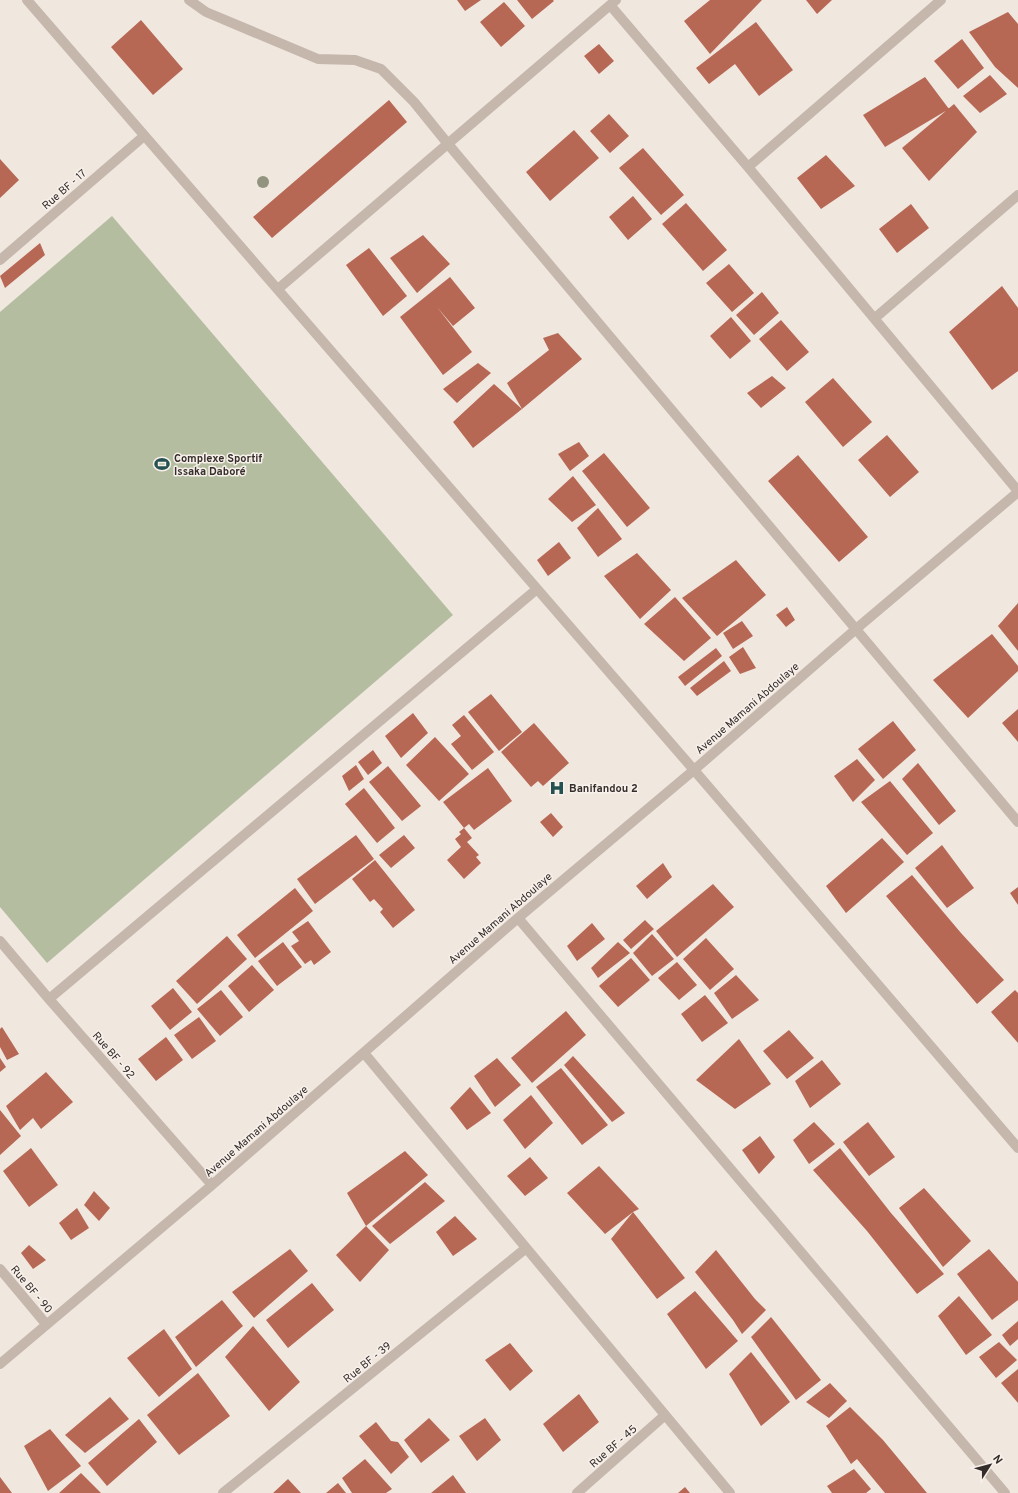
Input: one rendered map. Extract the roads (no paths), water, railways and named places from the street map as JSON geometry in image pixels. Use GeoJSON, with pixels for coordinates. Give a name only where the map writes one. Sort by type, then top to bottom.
{"type":"FeatureCollection","features":[{"type":"Feature","properties":{"kind":"street"},"geometry":{"type":"LineString","coordinates":[[27,0],[1016,1143]]}},
{"type":"Feature","properties":{"kind":"street"},"geometry":{"type":"LineString","coordinates":[[189,0],[206,12],[318,59],[355,60],[381,69],[414,102],[1018,822]]}},
{"type":"Feature","properties":{"kind":"street"},"geometry":{"type":"LineString","coordinates":[[748,167],[941,0]]}},
{"type":"Feature","properties":{"kind":"street"},"geometry":{"type":"LineString","coordinates":[[278,289],[613,2],[1018,492]]}},
{"type":"Feature","properties":{"kind":"street","name":"Rue BF - 17"},"geometry":{"type":"LineString","coordinates":[[0,260],[144,136]]}},
{"type":"Feature","properties":{"kind":"street"},"geometry":{"type":"LineString","coordinates":[[875,318],[1018,195]]}},
{"type":"Feature","properties":{"kind":"street","name":"Avenue Mamani Abdoulaye"},"geometry":{"type":"LineString","coordinates":[[0,1364],[212,1185],[364,1054],[518,918],[694,770],[856,629],[1018,492]]}},
{"type":"Feature","properties":{"kind":"street"},"geometry":{"type":"LineString","coordinates":[[49,999],[537,589]]}},
{"type":"Feature","properties":{"kind":"street"},"geometry":{"type":"LineString","coordinates":[[518,918],[1005,1493]]}},
{"type":"Feature","properties":{"kind":"street","name":"Rue BF - 92"},"geometry":{"type":"LineString","coordinates":[[0,941],[212,1185]]}},
{"type":"Feature","properties":{"kind":"street"},"geometry":{"type":"LineString","coordinates":[[364,1054],[664,1416],[730,1493]]}},
{"type":"Feature","properties":{"kind":"street","name":"Rue BF - 39"},"geometry":{"type":"LineString","coordinates":[[223,1493],[525,1249]]}},
{"type":"Feature","properties":{"kind":"street","name":"Rue BF - 90"},"geometry":{"type":"LineString","coordinates":[[0,1269],[46,1324]]}},
{"type":"Feature","properties":{"kind":"street","name":"Rue BF - 45"},"geometry":{"type":"LineString","coordinates":[[576,1493],[664,1416]]}},
{"type":"Feature","properties":{"kind":"place","name":"Complexe Sportif Issaka Daboré"},"geometry":{"type":"Point","coordinates":[162,464]}},
{"type":"Feature","properties":{"kind":"place","name":"Banifandou 2"},"geometry":{"type":"Point","coordinates":[557,788]}}]}
